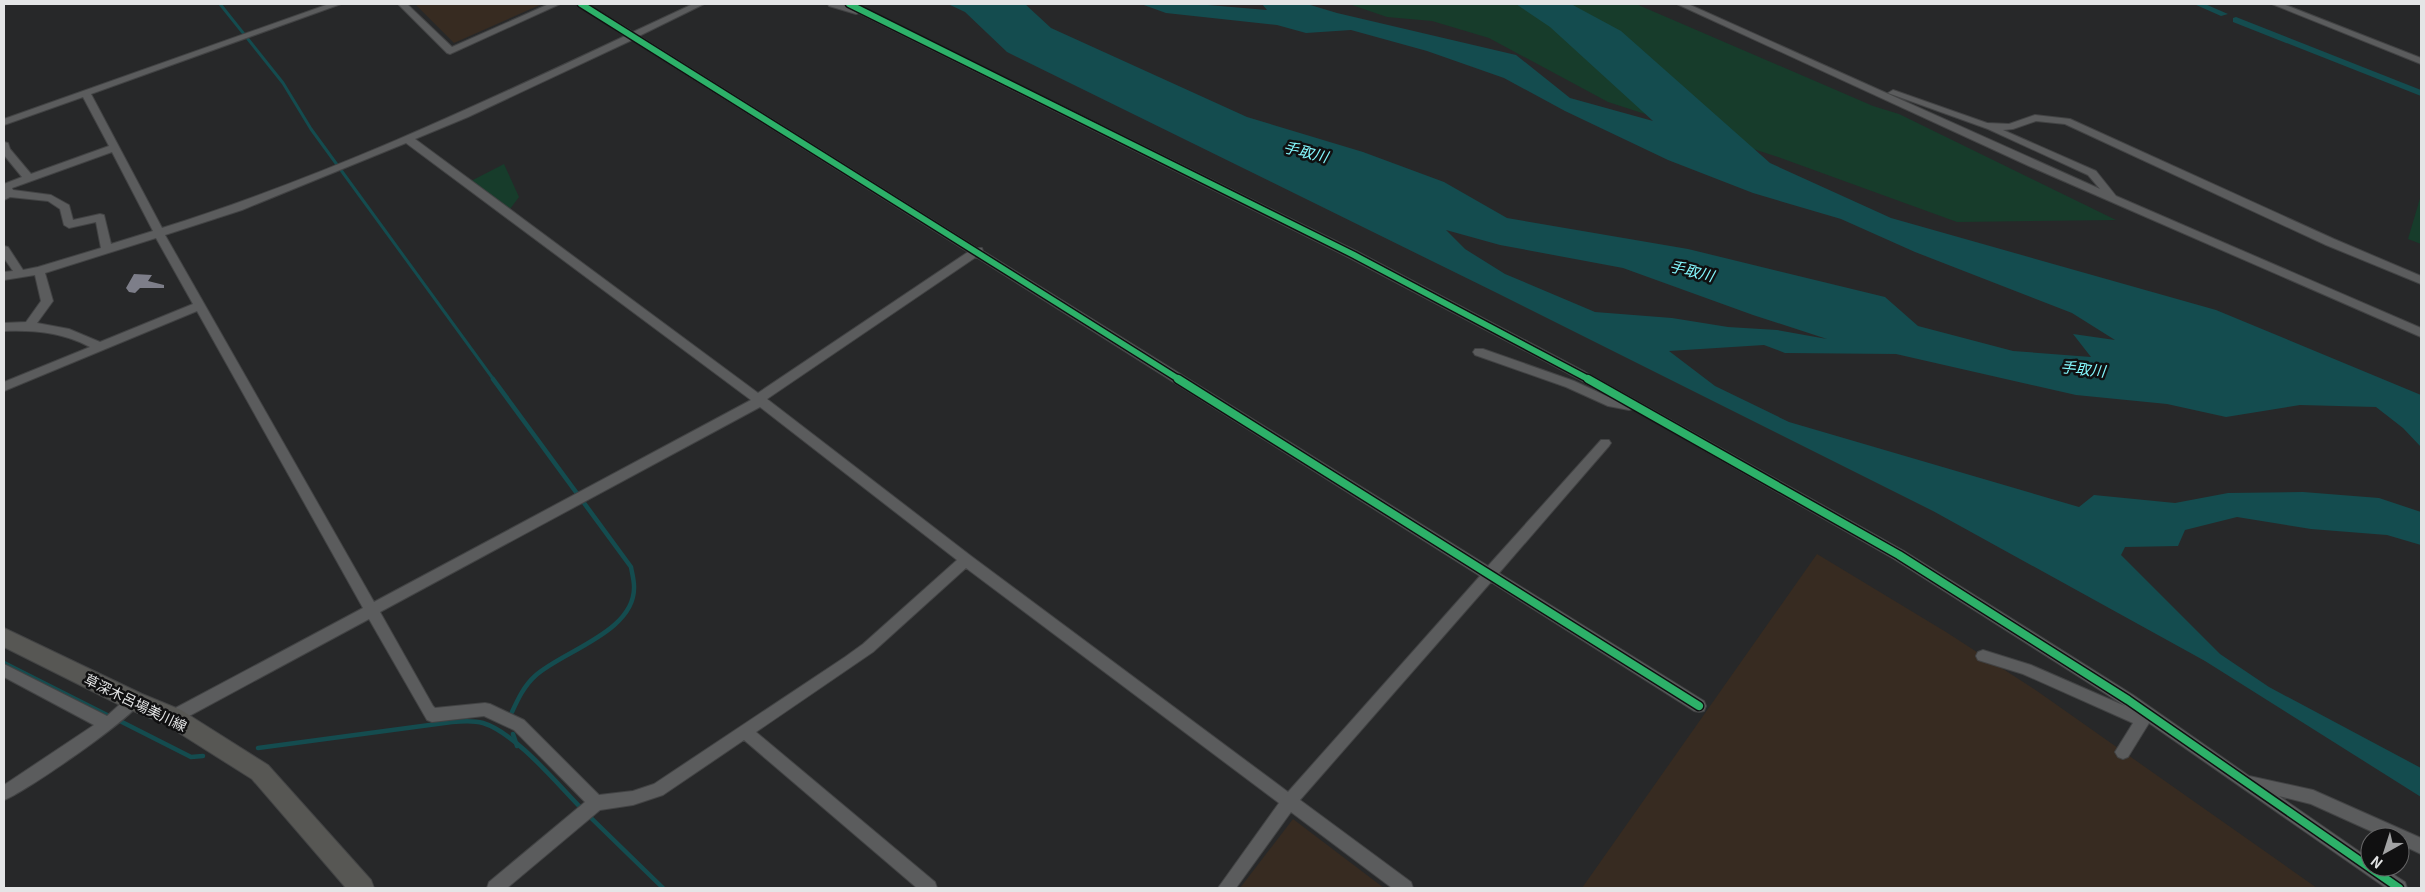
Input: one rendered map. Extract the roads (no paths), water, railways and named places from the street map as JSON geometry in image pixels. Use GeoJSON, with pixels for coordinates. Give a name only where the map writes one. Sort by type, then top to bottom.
{"type":"FeatureCollection","features":[{"type":"Feature","properties":{"kind":"main road","name":"草深木呂場美川線"},"geometry":{"type":"LineString","coordinates":[[4,637],[119,714],[173,717],[260,772],[362,888]]}},
{"type":"Feature","properties":{"kind":"street"},"geometry":{"type":"LineString","coordinates":[[4,122],[337,4]]}},
{"type":"Feature","properties":{"kind":"street"},"geometry":{"type":"LineString","coordinates":[[402,4],[451,51],[556,4]]}},
{"type":"Feature","properties":{"kind":"street"},"geometry":{"type":"LineString","coordinates":[[582,4],[978,251],[1699,706]]}},
{"type":"Feature","properties":{"kind":"street"},"geometry":{"type":"LineString","coordinates":[[4,276],[19,272],[39,271],[238,208],[494,102],[700,4]]}},
{"type":"Feature","properties":{"kind":"street"},"geometry":{"type":"LineString","coordinates":[[832,4],[865,12]]}},
{"type":"Feature","properties":{"kind":"street"},"geometry":{"type":"LineString","coordinates":[[850,4],[1354,255],[1639,408],[1899,555],[2128,700],[2145,717]]}},
{"type":"Feature","properties":{"kind":"street"},"geometry":{"type":"LineString","coordinates":[[1681,4],[2114,199],[2421,332]]}},
{"type":"Feature","properties":{"kind":"street"},"geometry":{"type":"LineString","coordinates":[[2276,4],[2421,62]]}},
{"type":"Feature","properties":{"kind":"street"},"geometry":{"type":"LineString","coordinates":[[1838,75],[1919,101],[1986,126],[2092,174],[2114,199]]}},
{"type":"Feature","properties":{"kind":"street"},"geometry":{"type":"LineString","coordinates":[[86,93],[200,305],[432,715],[485,708],[520,725],[590,809]]}},
{"type":"Feature","properties":{"kind":"street"},"geometry":{"type":"LineString","coordinates":[[1986,126],[2010,127],[2036,118],[2067,122],[2322,238],[2421,280]]}},
{"type":"Feature","properties":{"kind":"street"},"geometry":{"type":"LineString","coordinates":[[408,139],[758,399],[966,560],[1288,803],[1405,888]]}},
{"type":"Feature","properties":{"kind":"street"},"geometry":{"type":"LineString","coordinates":[[4,145],[5,150],[29,178]]}},
{"type":"Feature","properties":{"kind":"street"},"geometry":{"type":"LineString","coordinates":[[6,191],[29,178],[114,147]]}},
{"type":"Feature","properties":{"kind":"street"},"geometry":{"type":"LineString","coordinates":[[6,191],[51,198],[65,207],[69,225],[100,217],[107,250]]}},
{"type":"Feature","properties":{"kind":"street"},"geometry":{"type":"LineString","coordinates":[[4,250],[19,272]]}},
{"type":"Feature","properties":{"kind":"street"},"geometry":{"type":"LineString","coordinates":[[173,717],[754,404],[758,399],[978,251]]}},
{"type":"Feature","properties":{"kind":"street"},"geometry":{"type":"LineString","coordinates":[[30,324],[47,301],[39,271]]}},
{"type":"Feature","properties":{"kind":"street"},"geometry":{"type":"LineString","coordinates":[[4,387],[200,305]]}},
{"type":"Feature","properties":{"kind":"street"},"geometry":{"type":"LineString","coordinates":[[4,327],[30,324],[79,336],[100,347]]}},
{"type":"Feature","properties":{"kind":"street"},"geometry":{"type":"LineString","coordinates":[[1479,352],[1570,384],[1612,403],[1639,408]]}},
{"type":"Feature","properties":{"kind":"street"},"geometry":{"type":"LineString","coordinates":[[1226,888],[1288,803],[1605,443]]}},
{"type":"Feature","properties":{"kind":"street"},"geometry":{"type":"LineString","coordinates":[[495,888],[590,809],[658,790],[868,648],[966,560]]}},
{"type":"Feature","properties":{"kind":"street"},"geometry":{"type":"LineString","coordinates":[[1983,656],[2026,669],[2168,726],[2399,888]]}},
{"type":"Feature","properties":{"kind":"street"},"geometry":{"type":"LineString","coordinates":[[4,670],[119,714]]}},
{"type":"Feature","properties":{"kind":"street"},"geometry":{"type":"LineString","coordinates":[[4,793],[119,714]]}},
{"type":"Feature","properties":{"kind":"street"},"geometry":{"type":"LineString","coordinates":[[2124,752],[2145,717]]}},
{"type":"Feature","properties":{"kind":"street"},"geometry":{"type":"LineString","coordinates":[[744,731],[929,888]]}},
{"type":"Feature","properties":{"kind":"street"},"geometry":{"type":"LineString","coordinates":[[2245,781],[2313,797],[2421,846]]}},
{"type":"Feature","properties":{"kind":"water","name":"手取川"},"geometry":{"type":"Polygon","coordinates":[[[948,4],[1025,4],[1051,28],[1247,117],[1363,152],[1444,182],[1507,218],[1688,249],[1885,297],[1918,326],[2013,351],[2091,357],[2073,334],[2115,340],[2072,313],[1915,252],[1841,219],[1753,193],[1668,160],[1565,111],[1504,78],[1427,51],[1351,30],[1306,33],[1277,25],[1166,13],[1141,4],[1196,4],[1267,10],[1262,4],[1307,4],[1337,13],[1516,55],[1570,98],[1653,121],[1550,27],[1516,4],[1571,4],[1621,31],[1770,163],[1891,218],[2216,310],[2421,395],[2421,447],[2403,428],[2376,407],[2300,405],[2226,417],[2167,404],[2076,395],[1896,354],[1785,353],[1764,345],[1669,351],[1715,386],[1789,422],[2079,507],[2094,495],[2175,503],[2228,493],[2303,492],[2379,498],[2421,512],[2421,545],[2387,535],[2311,529],[2237,517],[2185,530],[2178,546],[2125,547],[2121,555],[2220,654],[2269,687],[2421,768],[2421,797],[2205,661],[1933,511],[1499,294],[1007,52],[965,12],[948,4]],[[1446,230],[1465,249],[1505,274],[1595,312],[1672,318],[1728,327],[1777,330],[1827,339],[1753,315],[1623,268],[1500,245],[1446,230]]]}},
{"type":"Feature","properties":{"kind":"waterway"},"geometry":{"type":"LineString","coordinates":[[220,4],[283,83],[311,129],[494,380]]}},
{"type":"Feature","properties":{"kind":"waterway"},"geometry":{"type":"LineString","coordinates":[[2198,4],[2224,14]]}},
{"type":"Feature","properties":{"kind":"waterway"},"geometry":{"type":"LineString","coordinates":[[2236,20],[2421,93]]}},
{"type":"Feature","properties":{"kind":"waterway"},"geometry":{"type":"LineString","coordinates":[[493,379],[631,567],[634,584],[631,602],[623,616],[611,628],[595,639],[535,676],[524,688],[512,712]]}},
{"type":"Feature","properties":{"kind":"waterway"},"geometry":{"type":"LineString","coordinates":[[4,663],[111,717]]}},
{"type":"Feature","properties":{"kind":"waterway"},"geometry":{"type":"LineString","coordinates":[[118,720],[191,757],[203,756]]}},
{"type":"Feature","properties":{"kind":"waterway"},"geometry":{"type":"LineString","coordinates":[[258,748],[468,721],[483,723],[496,729],[516,743]]}},
{"type":"Feature","properties":{"kind":"waterway"},"geometry":{"type":"LineString","coordinates":[[513,734],[516,743]]}},
{"type":"Feature","properties":{"kind":"waterway"},"geometry":{"type":"LineString","coordinates":[[516,743],[583,810]]}},
{"type":"Feature","properties":{"kind":"waterway"},"geometry":{"type":"LineString","coordinates":[[588,815],[663,888]]}}]}
